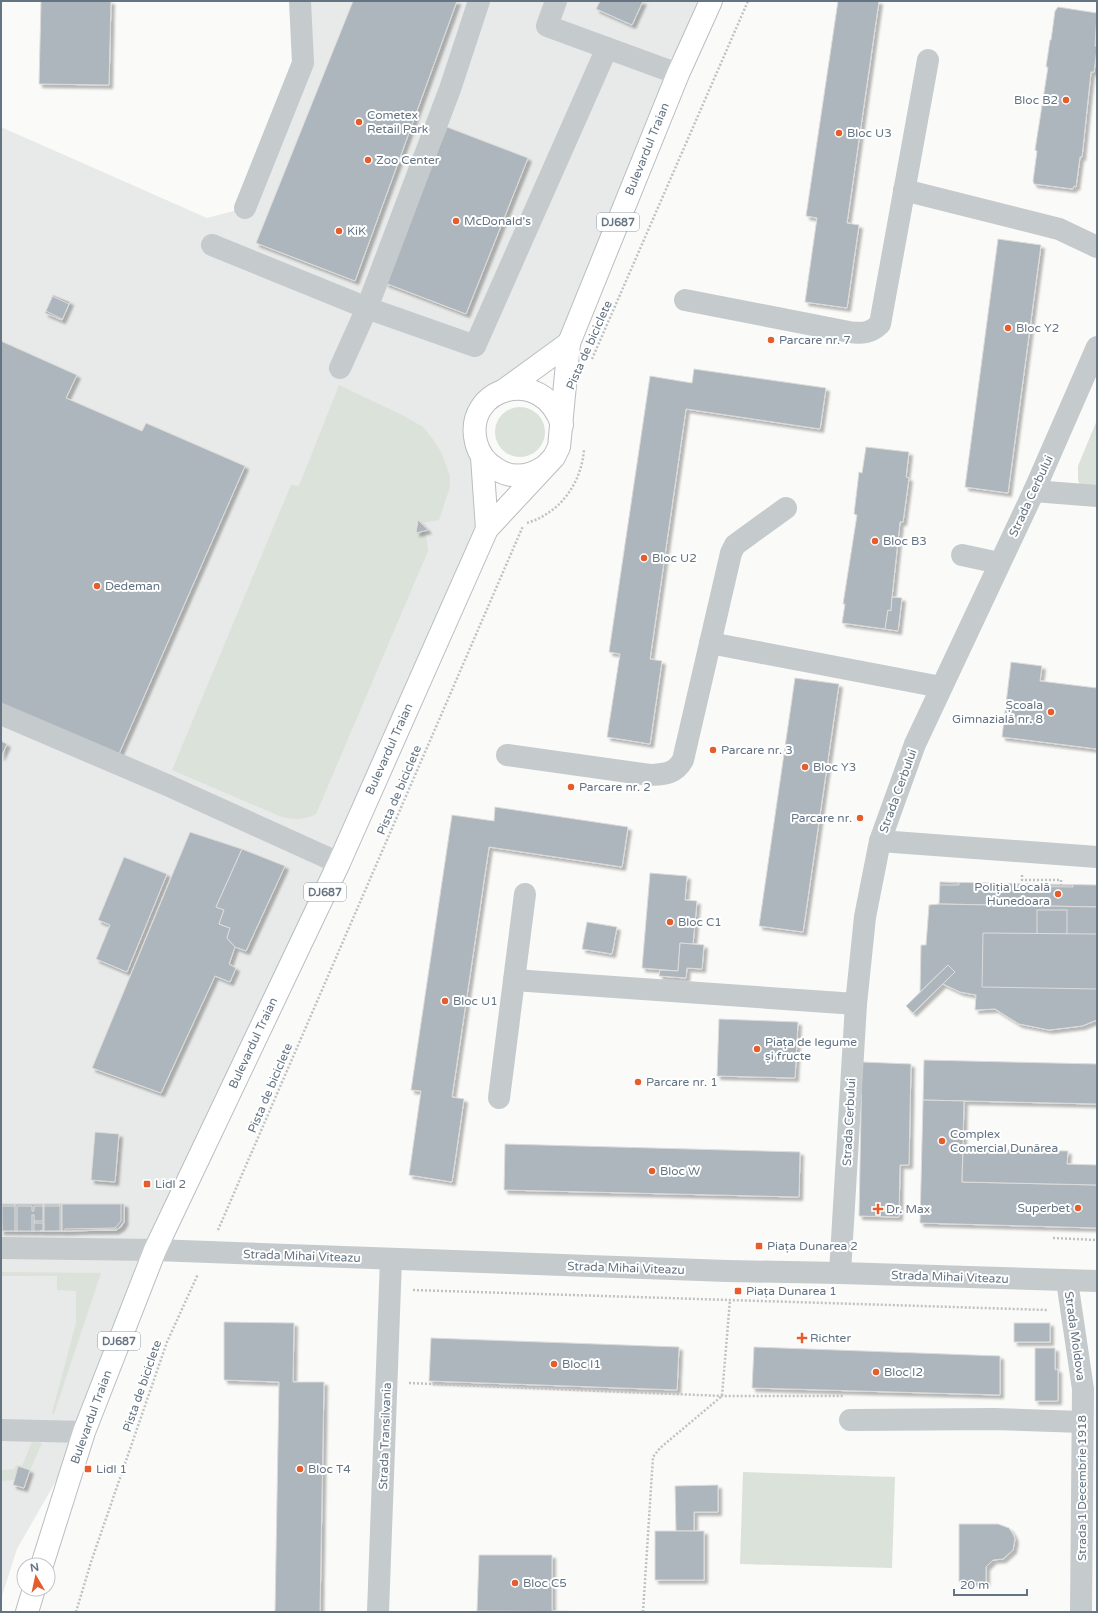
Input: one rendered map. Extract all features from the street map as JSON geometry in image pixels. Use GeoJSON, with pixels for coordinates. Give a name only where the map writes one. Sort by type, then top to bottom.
{"type":"FeatureCollection","features":[{"type":"Feature","properties":{"kind":"main road","name":"Bulevardul Traian"},"geometry":{"type":"LineString","coordinates":[[45,1557],[84,1432],[155,1250],[339,862],[487,529],[547,465],[560,447],[569,343],[678,74],[711,1]]}},
{"type":"Feature","properties":{"kind":"main road","name":"Bulevardul Traian"},"geometry":{"type":"LineString","coordinates":[[547,465],[536,472],[525,475],[512,475],[501,472],[490,466],[482,457],[477,448],[475,423],[485,403],[569,343]]}},
{"type":"Feature","properties":{"kind":"main road","name":"Bulevardul Traian"},"geometry":{"type":"LineString","coordinates":[[502,392],[515,388],[528,389],[540,394],[554,407],[562,425]]}},
{"type":"Feature","properties":{"kind":"main road","name":"Bulevardul Traian"},"geometry":{"type":"LineString","coordinates":[[482,457],[487,529]]}},
{"type":"Feature","properties":{"kind":"main road"},"geometry":{"type":"LineString","coordinates":[[27,1612],[32,1597]]}},
{"type":"Feature","properties":{"kind":"street"},"geometry":{"type":"LineString","coordinates":[[245,208],[303,63],[300,1]]}},
{"type":"Feature","properties":{"kind":"street"},"geometry":{"type":"LineString","coordinates":[[340,368],[367,308],[450,89],[479,1]]}},
{"type":"Feature","properties":{"kind":"street"},"geometry":{"type":"LineString","coordinates":[[556,1],[547,26],[678,74]]}},
{"type":"Feature","properties":{"kind":"street"},"geometry":{"type":"LineString","coordinates":[[212,245],[367,308],[475,346],[607,48]]}},
{"type":"Feature","properties":{"kind":"street"},"geometry":{"type":"LineString","coordinates":[[685,300],[849,332],[867,333],[880,324],[928,60]]}},
{"type":"Feature","properties":{"kind":"street"},"geometry":{"type":"LineString","coordinates":[[904,190],[1059,229],[1097,247]]}},
{"type":"Feature","properties":{"kind":"street","name":"Strada Cerbului"},"geometry":{"type":"LineString","coordinates":[[840,1272],[856,1004],[864,917],[880,840],[915,744],[1034,491],[1097,347]]}},
{"type":"Feature","properties":{"kind":"street"},"geometry":{"type":"LineString","coordinates":[[1034,491],[1097,496]]}},
{"type":"Feature","properties":{"kind":"street"},"geometry":{"type":"LineString","coordinates":[[507,755],[650,775],[673,772],[679,767],[683,760],[731,553],[735,545],[786,508]]}},
{"type":"Feature","properties":{"kind":"street"},"geometry":{"type":"LineString","coordinates":[[962,555],[999,563]]}},
{"type":"Feature","properties":{"kind":"street"},"geometry":{"type":"LineString","coordinates":[[710,644],[941,687]]}},
{"type":"Feature","properties":{"kind":"street"},"geometry":{"type":"LineString","coordinates":[[1,714],[167,785],[339,862]]}},
{"type":"Feature","properties":{"kind":"street"},"geometry":{"type":"LineString","coordinates":[[880,840],[1097,857]]}},
{"type":"Feature","properties":{"kind":"street"},"geometry":{"type":"LineString","coordinates":[[499,1098],[525,894]]}},
{"type":"Feature","properties":{"kind":"street"},"geometry":{"type":"LineString","coordinates":[[514,980],[856,1004]]}},
{"type":"Feature","properties":{"kind":"street","name":"Strada Mihai Viteazu"},"geometry":{"type":"LineString","coordinates":[[1,1248],[155,1250],[727,1271],[840,1272],[1097,1281]]}},
{"type":"Feature","properties":{"kind":"street","name":"Strada Transilvania"},"geometry":{"type":"LineString","coordinates":[[378,1612],[391,1259]]}},
{"type":"Feature","properties":{"kind":"street","name":"Strada Moldova"},"geometry":{"type":"LineString","coordinates":[[1067,1280],[1070,1310],[1083,1389]]}},
{"type":"Feature","properties":{"kind":"street","name":"Strada Moldova"},"geometry":{"type":"LineString","coordinates":[[1083,1389],[1097,1367]]}},
{"type":"Feature","properties":{"kind":"street","name":"Strada 1 Decembrie 1918"},"geometry":{"type":"LineString","coordinates":[[1081,1612],[1083,1389]]}},
{"type":"Feature","properties":{"kind":"street"},"geometry":{"type":"LineString","coordinates":[[850,1420],[995,1419],[1082,1422]]}},
{"type":"Feature","properties":{"kind":"street"},"geometry":{"type":"LineString","coordinates":[[1,1430],[84,1432]]}},
{"type":"Feature","properties":{"kind":"path","name":"Pista de biciclete"},"geometry":{"type":"LineString","coordinates":[[592,360],[748,1]]}},
{"type":"Feature","properties":{"kind":"path","name":"Pista de biciclete"},"geometry":{"type":"LineString","coordinates":[[76,1612],[91,1562],[167,1342],[208,1253],[525,523],[538,520],[554,510],[566,497],[578,478],[583,465],[584,446]]}},
{"type":"Feature","properties":{"kind":"path"},"geometry":{"type":"LineString","coordinates":[[1022,880],[1061,880],[1061,884]]}},
{"type":"Feature","properties":{"kind":"path"},"geometry":{"type":"LineString","coordinates":[[1054,1238],[1097,1240]]}},
{"type":"Feature","properties":{"kind":"path"},"geometry":{"type":"LineString","coordinates":[[390,1290],[1070,1310]]}},
{"type":"Feature","properties":{"kind":"path"},"geometry":{"type":"LineString","coordinates":[[643,1612],[653,1457],[660,1448],[722,1396],[730,1300]]}},
{"type":"Feature","properties":{"kind":"path"},"geometry":{"type":"LineString","coordinates":[[387,1382],[722,1396],[845,1396]]}},
{"type":"Feature","properties":{"kind":"shaded area"},"geometry":{"type":"Polygon","coordinates":[[[300,1],[711,1],[569,343],[485,403],[487,529],[194,1195],[155,1250],[84,1432],[17,1549],[1,1599],[1,127],[207,218],[245,208],[303,63],[300,1]]]}},
{"type":"Feature","properties":{"kind":"shaded area"},"geometry":{"type":"Polygon","coordinates":[[[339,385],[404,416],[423,427],[441,452],[450,476],[450,487],[439,520],[416,524],[418,531],[425,529],[428,551],[316,814],[299,819],[291,819],[282,817],[172,770],[291,485],[299,486],[339,385]]]}},
{"type":"Feature","properties":{"kind":"shaded area"},"geometry":{"type":"Polygon","coordinates":[[[515,407],[525,407],[538,414],[545,427],[545,437],[538,450],[525,457],[515,457],[506,453],[499,446],[495,437],[495,427],[499,418],[506,411],[515,407]]]}},
{"type":"Feature","properties":{"kind":"shaded area"},"geometry":{"type":"Polygon","coordinates":[[[1097,420],[1097,488],[1080,485],[1078,480],[1078,466],[1097,420]]]}},
{"type":"Feature","properties":{"kind":"shaded area"},"geometry":{"type":"Polygon","coordinates":[[[1,1272],[101,1273],[54,1414],[52,1413],[76,1323],[76,1291],[57,1290],[57,1276],[1,1276],[1,1272]]]}},
{"type":"Feature","properties":{"kind":"shaded area"},"geometry":{"type":"Polygon","coordinates":[[[32,1442],[42,1443],[30,1470],[18,1467],[14,1480],[1,1481],[1,1470],[14,1469],[16,1465],[22,1466],[32,1442]]]}},
{"type":"Feature","properties":{"kind":"shaded area"},"geometry":{"type":"Polygon","coordinates":[[[743,1472],[895,1477],[892,1568],[740,1564],[743,1472]]]}},
{"type":"Feature","properties":{"kind":"building"},"geometry":{"type":"Polygon","coordinates":[[[41,1],[111,1],[109,85],[39,84],[41,1]]]}},
{"type":"Feature","properties":{"kind":"building","name":"Cometex Retail Park"},"geometry":{"type":"Polygon","coordinates":[[[353,1],[457,1],[355,281],[256,243],[353,1]]]}},
{"type":"Feature","properties":{"kind":"building"},"geometry":{"type":"Polygon","coordinates":[[[600,1],[643,1],[632,25],[596,9],[600,1]]]}},
{"type":"Feature","properties":{"kind":"building","name":"Bloc U3"},"geometry":{"type":"Polygon","coordinates":[[[838,1],[879,1],[847,223],[859,225],[847,308],[805,302],[817,218],[806,216],[838,1]]]}},
{"type":"Feature","properties":{"kind":"building","name":"Bloc B2"},"geometry":{"type":"Polygon","coordinates":[[[1058,7],[1097,13],[1095,46],[1097,46],[1097,49],[1094,72],[1091,72],[1082,157],[1080,157],[1076,187],[1074,186],[1073,189],[1034,184],[1033,181],[1037,151],[1035,150],[1048,67],[1046,67],[1055,11],[1058,7]]]}},
{"type":"Feature","properties":{"kind":"building","name":"McDonald's"},"geometry":{"type":"Polygon","coordinates":[[[447,127],[528,158],[466,314],[385,283],[447,127]]]}},
{"type":"Feature","properties":{"kind":"building","name":"Bloc Y2"},"geometry":{"type":"Polygon","coordinates":[[[998,239],[1041,245],[1008,493],[965,487],[998,239]]]}},
{"type":"Feature","properties":{"kind":"building"},"geometry":{"type":"Polygon","coordinates":[[[53,295],[70,302],[62,320],[45,313],[53,295]]]}},
{"type":"Feature","properties":{"kind":"building"},"geometry":{"type":"Polygon","coordinates":[[[53,295],[70,302],[69,304],[52,296],[53,295]]]}},
{"type":"Feature","properties":{"kind":"building"},"geometry":{"type":"Polygon","coordinates":[[[46,311],[62,319],[62,320],[45,313],[46,311]]]}},
{"type":"Feature","properties":{"kind":"building","name":"Dedeman"},"geometry":{"type":"Polygon","coordinates":[[[1,341],[77,375],[66,398],[142,431],[146,423],[245,466],[118,756],[1,707],[1,341]]]}},
{"type":"Feature","properties":{"kind":"building","name":"Bloc U2"},"geometry":{"type":"Polygon","coordinates":[[[694,369],[826,388],[820,429],[686,409],[650,659],[662,661],[650,744],[607,737],[620,654],[609,652],[650,376],[692,383],[694,369]]]}},
{"type":"Feature","properties":{"kind":"building","name":"Bloc B3"},"geometry":{"type":"Polygon","coordinates":[[[866,447],[909,452],[906,477],[909,478],[903,522],[900,522],[891,611],[888,610],[885,629],[842,623],[845,604],[843,604],[857,515],[854,514],[859,472],[862,473],[866,447]]]}},
{"type":"Feature","properties":{"kind":"building"},"geometry":{"type":"Polygon","coordinates":[[[418,520],[428,530],[416,533],[418,520]]]}},
{"type":"Feature","properties":{"kind":"building"},"geometry":{"type":"Polygon","coordinates":[[[892,597],[902,598],[898,631],[885,629],[888,610],[891,611],[892,597]]]}},
{"type":"Feature","properties":{"kind":"building","name":"Școala Gimnazială nr. 8"},"geometry":{"type":"Polygon","coordinates":[[[1011,662],[1042,666],[1040,681],[1097,688],[1097,749],[1002,737],[1011,662]]]}},
{"type":"Feature","properties":{"kind":"building","name":"Bloc Y3"},"geometry":{"type":"Polygon","coordinates":[[[795,678],[839,684],[803,932],[759,926],[795,678]]]}},
{"type":"Feature","properties":{"kind":"building"},"geometry":{"type":"Polygon","coordinates":[[[1,741],[7,744],[1,757],[1,741]]]}},
{"type":"Feature","properties":{"kind":"building","name":"Bloc U1"},"geometry":{"type":"Polygon","coordinates":[[[495,807],[628,827],[622,867],[489,847],[452,1097],[464,1099],[452,1182],[409,1175],[421,1091],[411,1090],[452,815],[494,821],[495,807]]]}},
{"type":"Feature","properties":{"kind":"building"},"geometry":{"type":"Polygon","coordinates":[[[190,832],[242,849],[216,907],[224,910],[219,924],[230,928],[227,938],[235,947],[229,964],[236,968],[230,982],[215,976],[161,1093],[92,1068],[190,832]]]}},
{"type":"Feature","properties":{"kind":"building"},"geometry":{"type":"Polygon","coordinates":[[[242,849],[285,866],[246,951],[235,947],[227,938],[230,928],[219,924],[224,910],[216,907],[242,849]]]}},
{"type":"Feature","properties":{"kind":"building"},"geometry":{"type":"Polygon","coordinates":[[[124,857],[167,874],[127,972],[96,959],[110,925],[98,920],[124,857]]]}},
{"type":"Feature","properties":{"kind":"building","name":"Bloc C1"},"geometry":{"type":"Polygon","coordinates":[[[650,873],[687,876],[685,900],[697,901],[693,944],[680,943],[678,971],[642,968],[650,873]]]}},
{"type":"Feature","properties":{"kind":"building"},"geometry":{"type":"Polygon","coordinates":[[[940,882],[1097,885],[1097,907],[939,904],[940,882]]]}},
{"type":"Feature","properties":{"kind":"building"},"geometry":{"type":"Polygon","coordinates":[[[940,882],[959,883],[959,885],[940,885],[940,882]]]}},
{"type":"Feature","properties":{"kind":"building"},"geometry":{"type":"Polygon","coordinates":[[[1015,884],[1073,885],[1073,887],[1015,886],[1015,884]]]}},
{"type":"Feature","properties":{"kind":"building"},"geometry":{"type":"Polygon","coordinates":[[[929,905],[1097,907],[1097,1020],[1082,1026],[1049,1030],[1019,1024],[995,1009],[975,1010],[976,995],[960,992],[943,984],[955,972],[948,965],[920,992],[921,945],[926,945],[929,905]]]}},
{"type":"Feature","properties":{"kind":"building"},"geometry":{"type":"Polygon","coordinates":[[[1037,910],[1067,910],[1067,934],[1037,934],[1037,910]]]}},
{"type":"Feature","properties":{"kind":"building"},"geometry":{"type":"Polygon","coordinates":[[[587,922],[617,927],[612,954],[582,949],[587,922]]]}},
{"type":"Feature","properties":{"kind":"building"},"geometry":{"type":"Polygon","coordinates":[[[983,933],[1097,934],[1097,989],[982,987],[983,933]]]}},
{"type":"Feature","properties":{"kind":"building"},"geometry":{"type":"Polygon","coordinates":[[[680,943],[704,945],[702,969],[687,968],[686,978],[659,976],[660,970],[678,971],[680,943]]]}},
{"type":"Feature","properties":{"kind":"building"},"geometry":{"type":"Polygon","coordinates":[[[948,965],[955,972],[913,1013],[906,1006],[948,965]]]}},
{"type":"Feature","properties":{"kind":"building","name":"Piața de legume și fructe"},"geometry":{"type":"Polygon","coordinates":[[[719,1019],[798,1022],[795,1078],[717,1076],[719,1019]]]}},
{"type":"Feature","properties":{"kind":"building"},"geometry":{"type":"Polygon","coordinates":[[[924,1060],[1097,1064],[1097,1104],[923,1100],[924,1060]]]}},
{"type":"Feature","properties":{"kind":"building"},"geometry":{"type":"Polygon","coordinates":[[[862,1062],[911,1064],[909,1165],[900,1165],[899,1217],[859,1216],[862,1062]]]}},
{"type":"Feature","properties":{"kind":"building","name":"Complex Comercial Dunărea"},"geometry":{"type":"Polygon","coordinates":[[[923,1100],[964,1101],[962,1182],[1097,1185],[1097,1228],[920,1223],[923,1100]]]}},
{"type":"Feature","properties":{"kind":"building"},"geometry":{"type":"Polygon","coordinates":[[[95,1132],[119,1134],[115,1182],[91,1180],[95,1132]]]}},
{"type":"Feature","properties":{"kind":"building","name":"Bloc W"},"geometry":{"type":"Polygon","coordinates":[[[505,1144],[800,1152],[799,1197],[504,1190],[505,1144]]]}},
{"type":"Feature","properties":{"kind":"building"},"geometry":{"type":"Polygon","coordinates":[[[963,1149],[1068,1151],[1067,1164],[1097,1165],[1097,1185],[962,1182],[963,1149]]]}},
{"type":"Feature","properties":{"kind":"building"},"geometry":{"type":"Polygon","coordinates":[[[1,1204],[62,1204],[62,1231],[1,1231],[1,1204]]]}},
{"type":"Feature","properties":{"kind":"building"},"geometry":{"type":"Polygon","coordinates":[[[1,1204],[15,1204],[15,1206],[2,1206],[2,1231],[1,1204]]]}},
{"type":"Feature","properties":{"kind":"building"},"geometry":{"type":"Polygon","coordinates":[[[15,1204],[43,1204],[43,1206],[34,1206],[34,1211],[32,1211],[32,1206],[17,1206],[17,1231],[15,1231],[15,1204]]]}},
{"type":"Feature","properties":{"kind":"building"},"geometry":{"type":"Polygon","coordinates":[[[43,1204],[44,1231],[40,1231],[43,1230],[43,1223],[34,1223],[34,1221],[43,1221],[43,1204]]]}},
{"type":"Feature","properties":{"kind":"building"},"geometry":{"type":"Polygon","coordinates":[[[44,1204],[124,1204],[124,1222],[121,1227],[116,1230],[44,1231],[44,1204]]]}},
{"type":"Feature","properties":{"kind":"building"},"geometry":{"type":"Polygon","coordinates":[[[44,1204],[60,1204],[60,1206],[44,1206],[44,1204]]]}},
{"type":"Feature","properties":{"kind":"building"},"geometry":{"type":"Polygon","coordinates":[[[60,1204],[62,1204],[62,1231],[60,1231],[60,1204]]]}},
{"type":"Feature","properties":{"kind":"building"},"geometry":{"type":"Polygon","coordinates":[[[62,1204],[124,1204],[124,1214],[118,1214],[119,1222],[112,1225],[112,1230],[62,1231],[62,1204]]]}},
{"type":"Feature","properties":{"kind":"building"},"geometry":{"type":"Polygon","coordinates":[[[62,1204],[121,1204],[121,1221],[115,1228],[65,1229],[65,1231],[62,1231],[62,1204]]]}},
{"type":"Feature","properties":{"kind":"building"},"geometry":{"type":"Polygon","coordinates":[[[62,1204],[124,1204],[124,1222],[121,1227],[116,1230],[62,1231],[62,1204]]]}},
{"type":"Feature","properties":{"kind":"building"},"geometry":{"type":"Polygon","coordinates":[[[121,1204],[124,1204],[124,1222],[118,1229],[65,1231],[65,1229],[115,1228],[121,1221],[121,1204]]]}},
{"type":"Feature","properties":{"kind":"building"},"geometry":{"type":"Polygon","coordinates":[[[32,1215],[34,1215],[34,1231],[32,1231],[32,1215]]]}},
{"type":"Feature","properties":{"kind":"building","name":"Bloc T4"},"geometry":{"type":"Polygon","coordinates":[[[224,1322],[294,1323],[293,1382],[324,1382],[320,1612],[275,1612],[279,1382],[224,1380],[224,1322]]]}},
{"type":"Feature","properties":{"kind":"building"},"geometry":{"type":"Polygon","coordinates":[[[1014,1323],[1050,1323],[1050,1342],[1014,1342],[1014,1323]]]}},
{"type":"Feature","properties":{"kind":"building","name":"Bloc I1"},"geometry":{"type":"Polygon","coordinates":[[[431,1338],[679,1347],[677,1390],[429,1381],[431,1338]]]}},
{"type":"Feature","properties":{"kind":"building","name":"Bloc I2"},"geometry":{"type":"Polygon","coordinates":[[[754,1347],[1000,1356],[1000,1395],[752,1388],[754,1347]]]}},
{"type":"Feature","properties":{"kind":"building"},"geometry":{"type":"Polygon","coordinates":[[[1035,1348],[1055,1348],[1055,1370],[1058,1369],[1058,1401],[1035,1401],[1035,1348]]]}},
{"type":"Feature","properties":{"kind":"building"},"geometry":{"type":"Polygon","coordinates":[[[18,1466],[30,1470],[24,1488],[13,1485],[18,1466]]]}},
{"type":"Feature","properties":{"kind":"building"},"geometry":{"type":"Polygon","coordinates":[[[718,1485],[718,1512],[694,1512],[694,1531],[676,1531],[675,1486],[718,1485]]]}},
{"type":"Feature","properties":{"kind":"building"},"geometry":{"type":"Polygon","coordinates":[[[959,1524],[998,1524],[1009,1528],[1013,1534],[1015,1539],[1013,1550],[1003,1559],[993,1560],[986,1567],[986,1582],[959,1582],[959,1524]]]}},
{"type":"Feature","properties":{"kind":"building"},"geometry":{"type":"Polygon","coordinates":[[[655,1531],[704,1531],[704,1580],[655,1580],[655,1531]]]}},
{"type":"Feature","properties":{"kind":"building","name":"Bloc C5"},"geometry":{"type":"Polygon","coordinates":[[[479,1555],[552,1555],[552,1611],[606,1612],[477,1611],[479,1555]]]}},
{"type":"Feature","properties":{"kind":"place","name":"Bloc B2"},"geometry":{"type":"Point","coordinates":[1066,100]}},
{"type":"Feature","properties":{"kind":"place","name":"Cometex Retail Park"},"geometry":{"type":"Point","coordinates":[359,122]}},
{"type":"Feature","properties":{"kind":"place","name":"Bloc U3"},"geometry":{"type":"Point","coordinates":[839,133]}},
{"type":"Feature","properties":{"kind":"place","name":"Zoo Center"},"geometry":{"type":"Point","coordinates":[368,160]}},
{"type":"Feature","properties":{"kind":"place","name":"McDonald's"},"geometry":{"type":"Point","coordinates":[456,221]}},
{"type":"Feature","properties":{"kind":"place","name":"KiK"},"geometry":{"type":"Point","coordinates":[339,231]}},
{"type":"Feature","properties":{"kind":"place","name":"Bloc Y2"},"geometry":{"type":"Point","coordinates":[1008,328]}},
{"type":"Feature","properties":{"kind":"place","name":"Parcare nr. 7"},"geometry":{"type":"Point","coordinates":[771,340]}},
{"type":"Feature","properties":{"kind":"place","name":"Bloc B3"},"geometry":{"type":"Point","coordinates":[875,541]}},
{"type":"Feature","properties":{"kind":"place","name":"Bloc U2"},"geometry":{"type":"Point","coordinates":[644,558]}},
{"type":"Feature","properties":{"kind":"place","name":"Dedeman"},"geometry":{"type":"Point","coordinates":[97,586]}},
{"type":"Feature","properties":{"kind":"place","name":"Școala Gimnazială nr. 8"},"geometry":{"type":"Point","coordinates":[1051,712]}},
{"type":"Feature","properties":{"kind":"place","name":"Parcare nr. 3"},"geometry":{"type":"Point","coordinates":[713,750]}},
{"type":"Feature","properties":{"kind":"place","name":"Bloc Y3"},"geometry":{"type":"Point","coordinates":[805,767]}},
{"type":"Feature","properties":{"kind":"place","name":"Parcare nr. 2"},"geometry":{"type":"Point","coordinates":[571,787]}},
{"type":"Feature","properties":{"kind":"place","name":"Parcare nr."},"geometry":{"type":"Point","coordinates":[860,818]}},
{"type":"Feature","properties":{"kind":"place","name":"Poliția Locală Hunedoara"},"geometry":{"type":"Point","coordinates":[1058,894]}},
{"type":"Feature","properties":{"kind":"place","name":"Bloc C1"},"geometry":{"type":"Point","coordinates":[670,922]}},
{"type":"Feature","properties":{"kind":"place","name":"Bloc U1"},"geometry":{"type":"Point","coordinates":[445,1001]}},
{"type":"Feature","properties":{"kind":"place","name":"Piața de legume și fructe"},"geometry":{"type":"Point","coordinates":[757,1049]}},
{"type":"Feature","properties":{"kind":"place","name":"Parcare nr. 1"},"geometry":{"type":"Point","coordinates":[638,1082]}},
{"type":"Feature","properties":{"kind":"place","name":"Complex Comercial Dunărea"},"geometry":{"type":"Point","coordinates":[942,1141]}},
{"type":"Feature","properties":{"kind":"place","name":"Bloc W"},"geometry":{"type":"Point","coordinates":[652,1171]}},
{"type":"Feature","properties":{"kind":"place","name":"Lidl 2"},"geometry":{"type":"Point","coordinates":[147,1184]}},
{"type":"Feature","properties":{"kind":"place","name":"Superbet"},"geometry":{"type":"Point","coordinates":[1078,1208]}},
{"type":"Feature","properties":{"kind":"place","name":"Dr. Max"},"geometry":{"type":"Point","coordinates":[878,1209]}},
{"type":"Feature","properties":{"kind":"place","name":"Piața Dunarea 2"},"geometry":{"type":"Point","coordinates":[759,1246]}},
{"type":"Feature","properties":{"kind":"place","name":"Piața Dunarea 1"},"geometry":{"type":"Point","coordinates":[738,1291]}},
{"type":"Feature","properties":{"kind":"place","name":"Richter"},"geometry":{"type":"Point","coordinates":[802,1338]}},
{"type":"Feature","properties":{"kind":"place","name":"Bloc I1"},"geometry":{"type":"Point","coordinates":[554,1364]}},
{"type":"Feature","properties":{"kind":"place","name":"Bloc I2"},"geometry":{"type":"Point","coordinates":[876,1372]}},
{"type":"Feature","properties":{"kind":"place","name":"Lidl 1"},"geometry":{"type":"Point","coordinates":[88,1469]}},
{"type":"Feature","properties":{"kind":"place","name":"Bloc T4"},"geometry":{"type":"Point","coordinates":[300,1469]}},
{"type":"Feature","properties":{"kind":"place","name":"Bloc C5"},"geometry":{"type":"Point","coordinates":[515,1583]}}]}
